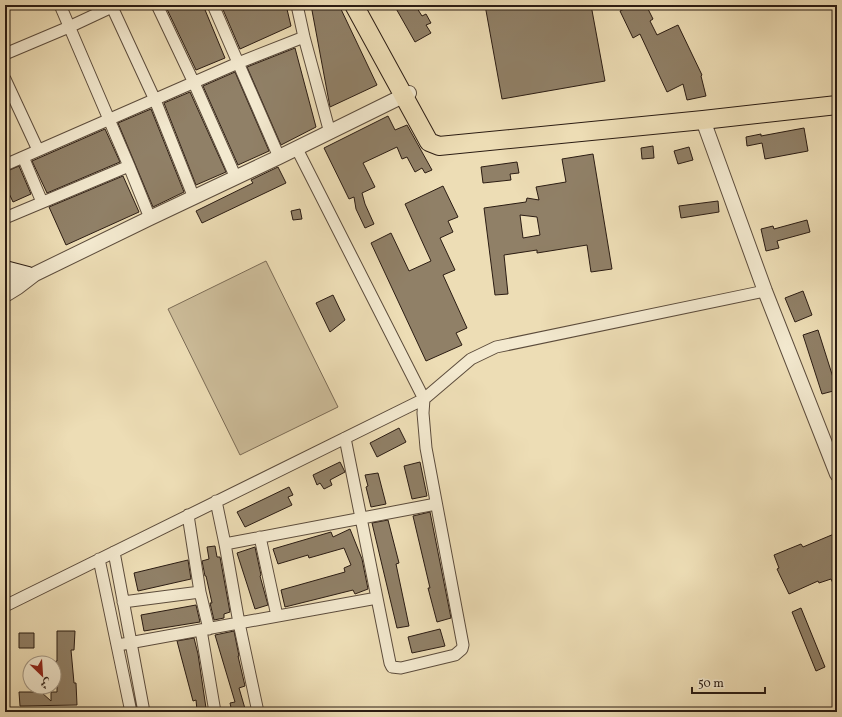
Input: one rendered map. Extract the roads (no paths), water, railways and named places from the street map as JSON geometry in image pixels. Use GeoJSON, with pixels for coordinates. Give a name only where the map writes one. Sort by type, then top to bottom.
{"type":"FeatureCollection","features":[{"type":"Feature","properties":{"kind":"main road"},"geometry":{"type":"LineString","coordinates":[[354,5],[406,94]]}},
{"type":"Feature","properties":{"kind":"main road"},"geometry":{"type":"LineString","coordinates":[[361,5],[429,142],[439,146],[837,105]]}},
{"type":"Feature","properties":{"kind":"main road"},"geometry":{"type":"LineString","coordinates":[[5,269],[31,275]]}},
{"type":"Feature","properties":{"kind":"street"},"geometry":{"type":"LineString","coordinates":[[60,5],[150,218]]}},
{"type":"Feature","properties":{"kind":"street"},"geometry":{"type":"LineString","coordinates":[[157,5],[194,83],[236,178]]}},
{"type":"Feature","properties":{"kind":"street"},"geometry":{"type":"LineString","coordinates":[[213,5],[279,157]]}},
{"type":"Feature","properties":{"kind":"street"},"geometry":{"type":"LineString","coordinates":[[297,5],[304,37],[330,132]]}},
{"type":"Feature","properties":{"kind":"street"},"geometry":{"type":"LineString","coordinates":[[6,50],[69,27],[114,6],[155,100],[194,198]]}},
{"type":"Feature","properties":{"kind":"street"},"geometry":{"type":"LineString","coordinates":[[5,165],[238,63],[304,37]]}},
{"type":"Feature","properties":{"kind":"street"},"geometry":{"type":"LineString","coordinates":[[5,79],[38,150]]}},
{"type":"Feature","properties":{"kind":"street"},"geometry":{"type":"LineString","coordinates":[[5,283],[31,275],[297,149],[406,94]]}},
{"type":"Feature","properties":{"kind":"street"},"geometry":{"type":"LineString","coordinates":[[703,120],[765,290],[837,474]]}},
{"type":"Feature","properties":{"kind":"street"},"geometry":{"type":"LineString","coordinates":[[297,149],[424,399],[423,413],[426,448],[463,645],[462,649],[455,655],[401,668],[392,666],[390,663],[345,438]]}},
{"type":"Feature","properties":{"kind":"street"},"geometry":{"type":"LineString","coordinates":[[23,157],[42,202]]}},
{"type":"Feature","properties":{"kind":"street"},"geometry":{"type":"LineString","coordinates":[[5,218],[129,166]]}},
{"type":"Feature","properties":{"kind":"street"},"geometry":{"type":"LineString","coordinates":[[5,295],[18,288],[31,275]]}},
{"type":"Feature","properties":{"kind":"street"},"geometry":{"type":"LineString","coordinates":[[5,606],[424,399],[471,359],[496,347],[765,290]]}},
{"type":"Feature","properties":{"kind":"street"},"geometry":{"type":"LineString","coordinates":[[216,501],[239,623],[258,712]]}},
{"type":"Feature","properties":{"kind":"street"},"geometry":{"type":"LineString","coordinates":[[225,544],[436,504]]}},
{"type":"Feature","properties":{"kind":"street"},"geometry":{"type":"LineString","coordinates":[[188,515],[200,592],[215,712]]}},
{"type":"Feature","properties":{"kind":"street"},"geometry":{"type":"LineString","coordinates":[[260,537],[277,616]]}},
{"type":"Feature","properties":{"kind":"street"},"geometry":{"type":"LineString","coordinates":[[114,552],[144,712]]}},
{"type":"Feature","properties":{"kind":"street"},"geometry":{"type":"LineString","coordinates":[[99,559],[131,712]]}},
{"type":"Feature","properties":{"kind":"street"},"geometry":{"type":"LineString","coordinates":[[123,602],[200,592]]}},
{"type":"Feature","properties":{"kind":"street"},"geometry":{"type":"LineString","coordinates":[[118,645],[378,598]]}}]}
